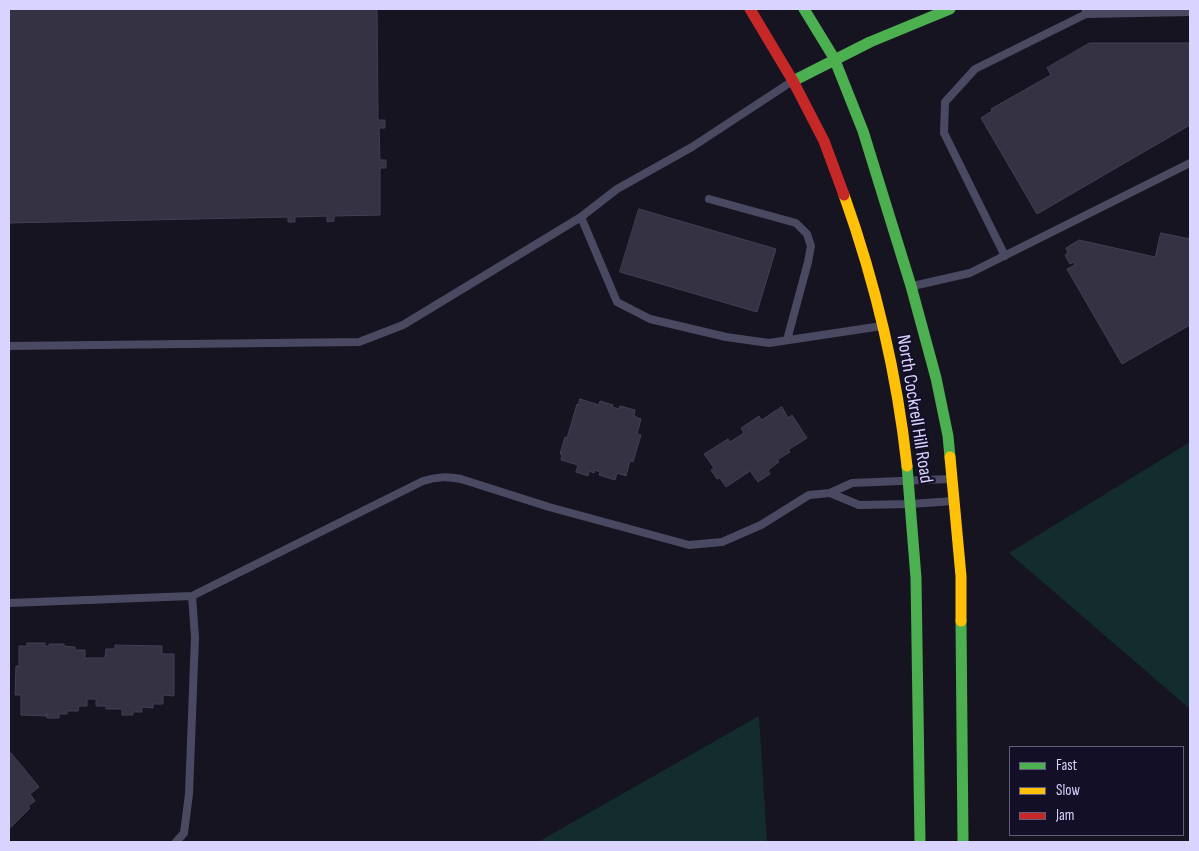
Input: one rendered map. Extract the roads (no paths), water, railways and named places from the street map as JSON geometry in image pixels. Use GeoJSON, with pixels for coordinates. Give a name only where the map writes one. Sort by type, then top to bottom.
{"type":"FeatureCollection","features":[{"type":"Feature","properties":{"kind":"main road","name":"North Cockrell Hill Road"},"geometry":{"type":"LineString","coordinates":[[750,9],[793,81],[824,141],[858,235],[895,381],[909,481],[916,578],[920,842]]}},
{"type":"Feature","properties":{"kind":"main road","name":"North Cockrell Hill Road"},"geometry":{"type":"LineString","coordinates":[[804,9],[834,58],[863,131],[912,286],[936,378],[948,436],[961,576],[964,842]]}},
{"type":"Feature","properties":{"kind":"main road"},"geometry":{"type":"LineString","coordinates":[[793,81],[834,58],[950,9]]}},
{"type":"Feature","properties":{"kind":"lane"},"geometry":{"type":"LineString","coordinates":[[1005,256],[944,133],[945,102],[976,69],[1086,11],[1190,12]]}},
{"type":"Feature","properties":{"kind":"lane"},"geometry":{"type":"LineString","coordinates":[[9,346],[360,342],[403,324],[581,216],[617,189],[692,147],[793,81]]}},
{"type":"Feature","properties":{"kind":"lane"},"geometry":{"type":"LineString","coordinates":[[912,286],[970,273],[1190,163]]}},
{"type":"Feature","properties":{"kind":"lane"},"geometry":{"type":"LineString","coordinates":[[709,199],[796,223],[807,234],[811,246],[810,254],[787,340]]}},
{"type":"Feature","properties":{"kind":"lane"},"geometry":{"type":"LineString","coordinates":[[581,216],[617,302],[650,319],[726,337],[769,343],[882,326]]}},
{"type":"Feature","properties":{"kind":"lane"},"geometry":{"type":"LineString","coordinates":[[9,603],[192,596],[437,477],[449,476],[549,507],[689,544],[722,542],[761,525],[809,494],[830,493],[852,483],[953,479]]}},
{"type":"Feature","properties":{"kind":"lane"},"geometry":{"type":"LineString","coordinates":[[830,493],[859,505],[955,501]]}},
{"type":"Feature","properties":{"kind":"lane"},"geometry":{"type":"LineString","coordinates":[[176,842],[184,833],[189,794],[194,637],[192,596]]}}]}
